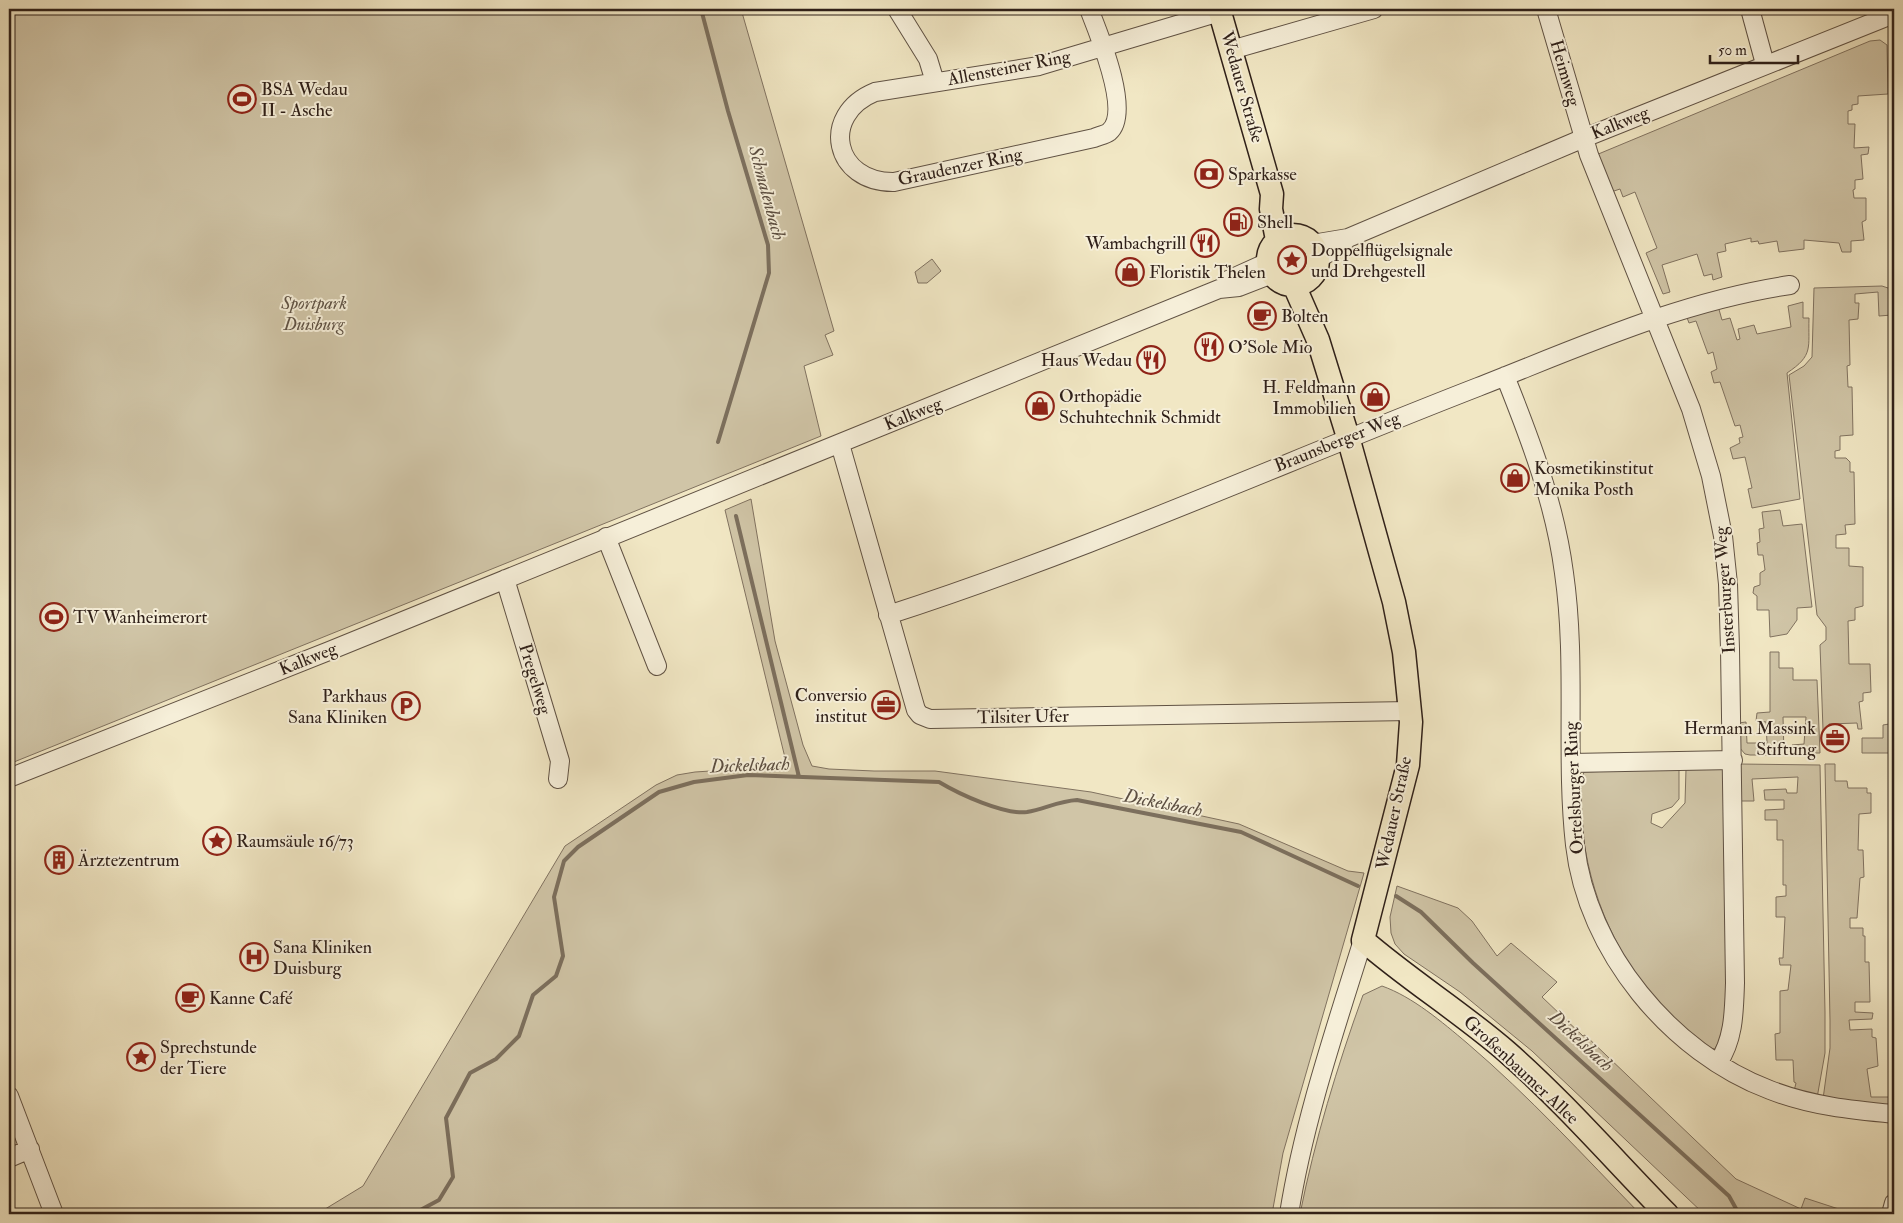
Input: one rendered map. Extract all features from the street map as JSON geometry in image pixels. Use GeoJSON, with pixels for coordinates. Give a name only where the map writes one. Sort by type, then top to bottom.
{"type":"FeatureCollection","features":[{"type":"Feature","properties":{"kind":"main road","name":"Wedauer Straße"},"geometry":{"type":"LineString","coordinates":[[1220,10],[1272,194],[1282,205],[1300,245]]}},
{"type":"Feature","properties":{"kind":"main road"},"geometry":{"type":"LineString","coordinates":[[1300,245],[1315,271],[1300,283],[1282,282],[1270,268],[1270,250],[1300,245]]}},
{"type":"Feature","properties":{"kind":"main road","name":"Wedauer Straße"},"geometry":{"type":"LineString","coordinates":[[1300,283],[1304,312],[1311,323],[1348,438],[1394,602],[1404,652],[1410,711],[1408,766],[1363,940]]}},
{"type":"Feature","properties":{"kind":"main road","name":"Großenbaumer Allee"},"geometry":{"type":"LineString","coordinates":[[1363,940],[1394,968],[1454,1009],[1508,1053],[1667,1214]]}},
{"type":"Feature","properties":{"kind":"street","name":"Allensteiner Ring"},"geometry":{"type":"LineString","coordinates":[[897,9],[928,59],[936,82],[992,75],[1039,66],[1104,48],[1220,10]]}},
{"type":"Feature","properties":{"kind":"street"},"geometry":{"type":"LineString","coordinates":[[1089,9],[1104,48]]}},
{"type":"Feature","properties":{"kind":"street"},"geometry":{"type":"LineString","coordinates":[[1231,50],[1374,9]]}},
{"type":"Feature","properties":{"kind":"street","name":"Heimweg"},"geometry":{"type":"LineString","coordinates":[[1546,9],[1584,138]]}},
{"type":"Feature","properties":{"kind":"street"},"geometry":{"type":"LineString","coordinates":[[1750,9],[1765,64]]}},
{"type":"Feature","properties":{"kind":"street","name":"Kalkweg"},"geometry":{"type":"LineString","coordinates":[[1300,245],[1340,246],[1348,238],[1584,138],[1894,14]]}},
{"type":"Feature","properties":{"kind":"street","name":"Graudenzer Ring"},"geometry":{"type":"LineString","coordinates":[[936,82],[875,92],[855,102],[844,117],[840,134],[842,153],[853,168],[862,175],[880,182],[894,182],[1094,138],[1109,132],[1116,120],[1117,103],[1104,48]]}},
{"type":"Feature","properties":{"kind":"street","name":"Insterburger Weg"},"geometry":{"type":"LineString","coordinates":[[1584,138],[1691,409],[1711,476],[1723,536],[1728,584],[1733,760],[1734,1003],[1728,1048],[1718,1063]]}},
{"type":"Feature","properties":{"kind":"street","name":"Kalkweg"},"geometry":{"type":"LineString","coordinates":[[9,778],[840,444],[1219,289],[1230,279],[1270,268]]}},
{"type":"Feature","properties":{"kind":"street","name":"Braunsberger Weg"},"geometry":{"type":"LineString","coordinates":[[888,615],[1025,569],[1348,438],[1655,318],[1707,302],[1790,285]]}},
{"type":"Feature","properties":{"kind":"street","name":"Ortelsburger Ring"},"geometry":{"type":"LineString","coordinates":[[1505,376],[1536,453],[1548,492],[1559,540],[1568,613],[1576,847],[1583,882],[1604,939],[1635,986],[1655,1010],[1675,1031],[1718,1063],[1771,1090],[1818,1105],[1894,1114]]}},
{"type":"Feature","properties":{"kind":"street","name":"Tilsiter Ufer"},"geometry":{"type":"LineString","coordinates":[[840,444],[916,710],[920,715],[930,719],[1410,711]]}},
{"type":"Feature","properties":{"kind":"street"},"geometry":{"type":"LineString","coordinates":[[606,537],[658,666]]}},
{"type":"Feature","properties":{"kind":"street","name":"Pregelweg"},"geometry":{"type":"LineString","coordinates":[[505,579],[560,761],[558,779]]}},
{"type":"Feature","properties":{"kind":"street"},"geometry":{"type":"LineString","coordinates":[[1572,763],[1733,760]]}},
{"type":"Feature","properties":{"kind":"street","name":"Wedauer Straße"},"geometry":{"type":"LineString","coordinates":[[1289,1214],[1297,1164],[1318,1085],[1363,940]]}},
{"type":"Feature","properties":{"kind":"street"},"geometry":{"type":"LineString","coordinates":[[9,1096],[54,1214]]}},
{"type":"Feature","properties":{"kind":"street"},"geometry":{"type":"LineString","coordinates":[[9,1158],[30,1149]]}},
{"type":"Feature","properties":{"kind":"street"},"geometry":{"type":"LineString","coordinates":[[1890,1214],[1894,1203]]}},
{"type":"Feature","properties":{"kind":"green space","name":"Sportpark Duisburg"},"geometry":{"type":"Polygon","coordinates":[[[9,9],[741,9],[834,331],[825,335],[833,355],[804,366],[821,436],[9,764],[9,9]]]}},
{"type":"Feature","properties":{"kind":"green space"},"geometry":{"type":"Polygon","coordinates":[[[1880,40],[1887,45],[1888,94],[1858,96],[1858,104],[1852,105],[1852,110],[1848,111],[1848,124],[1855,124],[1854,148],[1869,147],[1868,154],[1861,155],[1863,179],[1855,180],[1855,189],[1853,190],[1854,198],[1866,198],[1866,220],[1862,222],[1864,240],[1851,241],[1851,252],[1842,252],[1839,243],[1804,240],[1804,249],[1779,252],[1777,241],[1759,244],[1758,241],[1751,242],[1751,238],[1725,244],[1726,251],[1717,253],[1722,277],[1713,280],[1712,274],[1704,276],[1697,254],[1662,265],[1670,292],[1663,294],[1646,253],[1657,248],[1635,192],[1623,197],[1620,189],[1611,192],[1596,155],[1870,41],[1880,40]]]}},
{"type":"Feature","properties":{"kind":"green space"},"geometry":{"type":"Polygon","coordinates":[[[932,259],[941,271],[927,283],[918,283],[915,272],[932,259]]]}},
{"type":"Feature","properties":{"kind":"green space"},"geometry":{"type":"Polygon","coordinates":[[[1882,286],[1891,289],[1892,315],[1879,316],[1878,292],[1855,294],[1855,303],[1859,303],[1858,319],[1849,320],[1850,365],[1847,366],[1848,387],[1852,387],[1853,435],[1840,436],[1840,450],[1835,451],[1835,458],[1846,458],[1850,462],[1850,472],[1854,472],[1855,524],[1845,525],[1846,534],[1836,535],[1836,548],[1849,548],[1849,566],[1863,567],[1863,606],[1855,608],[1855,620],[1848,621],[1849,664],[1870,664],[1871,692],[1863,693],[1863,701],[1859,702],[1862,729],[1858,729],[1857,723],[1829,724],[1828,730],[1823,730],[1820,645],[1826,640],[1826,627],[1817,615],[1789,375],[1804,366],[1812,357],[1814,288],[1882,286]]]}},
{"type":"Feature","properties":{"kind":"green space"},"geometry":{"type":"Polygon","coordinates":[[[1803,302],[1803,318],[1809,318],[1808,350],[1802,361],[1787,373],[1800,499],[1752,508],[1748,489],[1752,488],[1745,457],[1733,459],[1730,448],[1740,443],[1739,438],[1743,437],[1740,425],[1735,426],[1720,382],[1714,383],[1711,372],[1717,369],[1713,352],[1708,354],[1696,321],[1689,323],[1686,315],[1718,306],[1722,320],[1730,318],[1737,340],[1740,339],[1738,329],[1754,325],[1757,334],[1791,327],[1788,306],[1803,302]]]}},
{"type":"Feature","properties":{"kind":"green space"},"geometry":{"type":"Polygon","coordinates":[[[751,499],[775,641],[803,745],[812,766],[829,769],[874,771],[935,771],[1091,792],[1239,824],[1348,871],[1364,873],[1283,1153],[1272,1214],[317,1214],[363,1186],[565,846],[656,785],[677,775],[695,772],[787,766],[725,510],[751,499]]]}},
{"type":"Feature","properties":{"kind":"green space"},"geometry":{"type":"Polygon","coordinates":[[[1780,510],[1783,526],[1802,524],[1812,607],[1797,608],[1797,620],[1787,634],[1770,637],[1769,610],[1757,610],[1757,596],[1753,593],[1754,587],[1760,585],[1760,573],[1765,570],[1763,555],[1758,555],[1757,543],[1760,542],[1759,529],[1764,528],[1762,512],[1780,510]]]}},
{"type":"Feature","properties":{"kind":"green space"},"geometry":{"type":"Polygon","coordinates":[[[1770,652],[1779,652],[1779,668],[1793,668],[1793,680],[1817,680],[1820,753],[1792,753],[1792,745],[1804,744],[1806,717],[1783,717],[1784,755],[1750,755],[1745,754],[1739,747],[1738,723],[1746,722],[1747,743],[1767,743],[1766,722],[1756,721],[1757,713],[1770,712],[1770,652]]]}},
{"type":"Feature","properties":{"kind":"green space"},"geometry":{"type":"Polygon","coordinates":[[[1889,711],[1894,711],[1894,753],[1862,753],[1862,738],[1883,738],[1883,725],[1889,724],[1889,711]]]}},
{"type":"Feature","properties":{"kind":"green space"},"geometry":{"type":"Polygon","coordinates":[[[1739,764],[1820,765],[1825,1053],[1817,1098],[1794,1091],[1796,1083],[1794,1082],[1793,1060],[1776,1060],[1775,1034],[1780,1033],[1780,991],[1788,990],[1791,965],[1780,965],[1779,958],[1783,958],[1785,917],[1776,917],[1776,897],[1786,896],[1786,885],[1783,885],[1783,840],[1777,840],[1777,820],[1765,820],[1765,810],[1784,809],[1784,800],[1765,800],[1764,790],[1786,789],[1787,793],[1797,793],[1798,777],[1752,779],[1754,801],[1738,801],[1739,764]]]}},
{"type":"Feature","properties":{"kind":"green space"},"geometry":{"type":"Polygon","coordinates":[[[1825,764],[1835,764],[1835,781],[1847,781],[1848,788],[1867,788],[1867,793],[1871,793],[1871,813],[1859,814],[1858,850],[1863,850],[1864,877],[1860,878],[1857,918],[1850,918],[1850,928],[1863,928],[1863,936],[1865,936],[1865,962],[1869,962],[1870,1002],[1855,1002],[1855,1012],[1873,1013],[1872,1019],[1849,1020],[1850,1030],[1872,1029],[1872,1037],[1876,1038],[1878,1066],[1867,1069],[1871,1097],[1894,1097],[1894,1108],[1823,1099],[1830,1048],[1825,764]]]}},
{"type":"Feature","properties":{"kind":"green space"},"geometry":{"type":"Polygon","coordinates":[[[1719,765],[1725,772],[1729,978],[1725,1018],[1715,1049],[1697,1040],[1662,1006],[1644,985],[1615,940],[1604,915],[1588,863],[1579,795],[1584,772],[1679,769],[1679,799],[1672,807],[1652,814],[1651,823],[1662,828],[1685,803],[1686,769],[1719,765]]]}},
{"type":"Feature","properties":{"kind":"green space"},"geometry":{"type":"Polygon","coordinates":[[[1397,886],[1458,908],[1472,921],[1497,956],[1511,943],[1557,982],[1542,997],[1583,1036],[1585,1035],[1736,1179],[1801,1209],[1805,1198],[1854,1214],[1704,1214],[1532,1051],[1460,992],[1404,954],[1395,944],[1391,933],[1390,917],[1397,886]]]}},
{"type":"Feature","properties":{"kind":"green space"},"geometry":{"type":"Polygon","coordinates":[[[1382,986],[1405,997],[1427,1011],[1490,1063],[1556,1127],[1640,1214],[1300,1214],[1327,1103],[1363,995],[1382,986]]]}},
{"type":"Feature","properties":{"kind":"waterway","name":"Schmalenbach"},"geometry":{"type":"LineString","coordinates":[[701,9],[728,111],[768,245],[769,273],[718,442]]}},
{"type":"Feature","properties":{"kind":"waterway"},"geometry":{"type":"LineString","coordinates":[[736,516],[799,777]]}},
{"type":"Feature","properties":{"kind":"waterway","name":"Dickelsbach"},"geometry":{"type":"LineString","coordinates":[[413,1214],[439,1200],[453,1177],[446,1118],[470,1073],[496,1059],[519,1036],[533,995],[556,976],[563,956],[554,897],[564,861],[578,847],[659,792],[694,782],[748,775],[939,782],[982,803],[1017,812],[1027,812],[1077,800],[1241,832],[1358,886]]}},
{"type":"Feature","properties":{"kind":"waterway","name":"Dickelsbach"},"geometry":{"type":"LineString","coordinates":[[1396,896],[1421,912],[1473,963],[1729,1196],[1739,1214]]}},
{"type":"Feature","properties":{"kind":"place","name":"BSA Wedau II - Asche"},"geometry":{"type":"Point","coordinates":[242,99]}},
{"type":"Feature","properties":{"kind":"place","name":"Sparkasse"},"geometry":{"type":"Point","coordinates":[1209,174]}},
{"type":"Feature","properties":{"kind":"place","name":"Shell"},"geometry":{"type":"Point","coordinates":[1238,222]}},
{"type":"Feature","properties":{"kind":"place","name":"Wambachgrill"},"geometry":{"type":"Point","coordinates":[1205,243]}},
{"type":"Feature","properties":{"kind":"place","name":"Doppelflügelsignale und Drehgestell"},"geometry":{"type":"Point","coordinates":[1292,260]}},
{"type":"Feature","properties":{"kind":"place","name":"Floristik Thelen"},"geometry":{"type":"Point","coordinates":[1130,272]}},
{"type":"Feature","properties":{"kind":"place","name":"Bolten"},"geometry":{"type":"Point","coordinates":[1262,316]}},
{"type":"Feature","properties":{"kind":"place","name":"O'Sole Mio"},"geometry":{"type":"Point","coordinates":[1209,347]}},
{"type":"Feature","properties":{"kind":"place","name":"Haus Wedau"},"geometry":{"type":"Point","coordinates":[1151,360]}},
{"type":"Feature","properties":{"kind":"place","name":"H. Feldmann Immobilien"},"geometry":{"type":"Point","coordinates":[1375,397]}},
{"type":"Feature","properties":{"kind":"place","name":"Orthopädie Schuhtechnik Schmidt"},"geometry":{"type":"Point","coordinates":[1040,406]}},
{"type":"Feature","properties":{"kind":"place","name":"Kosmetikinstitut Monika Posth"},"geometry":{"type":"Point","coordinates":[1515,478]}},
{"type":"Feature","properties":{"kind":"place","name":"TV Wanheimerort"},"geometry":{"type":"Point","coordinates":[54,617]}},
{"type":"Feature","properties":{"kind":"place","name":"Conversio institut"},"geometry":{"type":"Point","coordinates":[886,705]}},
{"type":"Feature","properties":{"kind":"place","name":"Parkhaus Sana Kliniken"},"geometry":{"type":"Point","coordinates":[406,706]}},
{"type":"Feature","properties":{"kind":"place","name":"Hermann Massink Stiftung"},"geometry":{"type":"Point","coordinates":[1835,738]}},
{"type":"Feature","properties":{"kind":"place","name":"Raumsäule 16/73"},"geometry":{"type":"Point","coordinates":[217,841]}},
{"type":"Feature","properties":{"kind":"place","name":"Ärztezentrum"},"geometry":{"type":"Point","coordinates":[59,860]}},
{"type":"Feature","properties":{"kind":"place","name":"Sana Kliniken Duisburg"},"geometry":{"type":"Point","coordinates":[254,957]}},
{"type":"Feature","properties":{"kind":"place","name":"Kanne Café"},"geometry":{"type":"Point","coordinates":[190,998]}},
{"type":"Feature","properties":{"kind":"place","name":"Sprechstunde der Tiere"},"geometry":{"type":"Point","coordinates":[141,1057]}}]}
